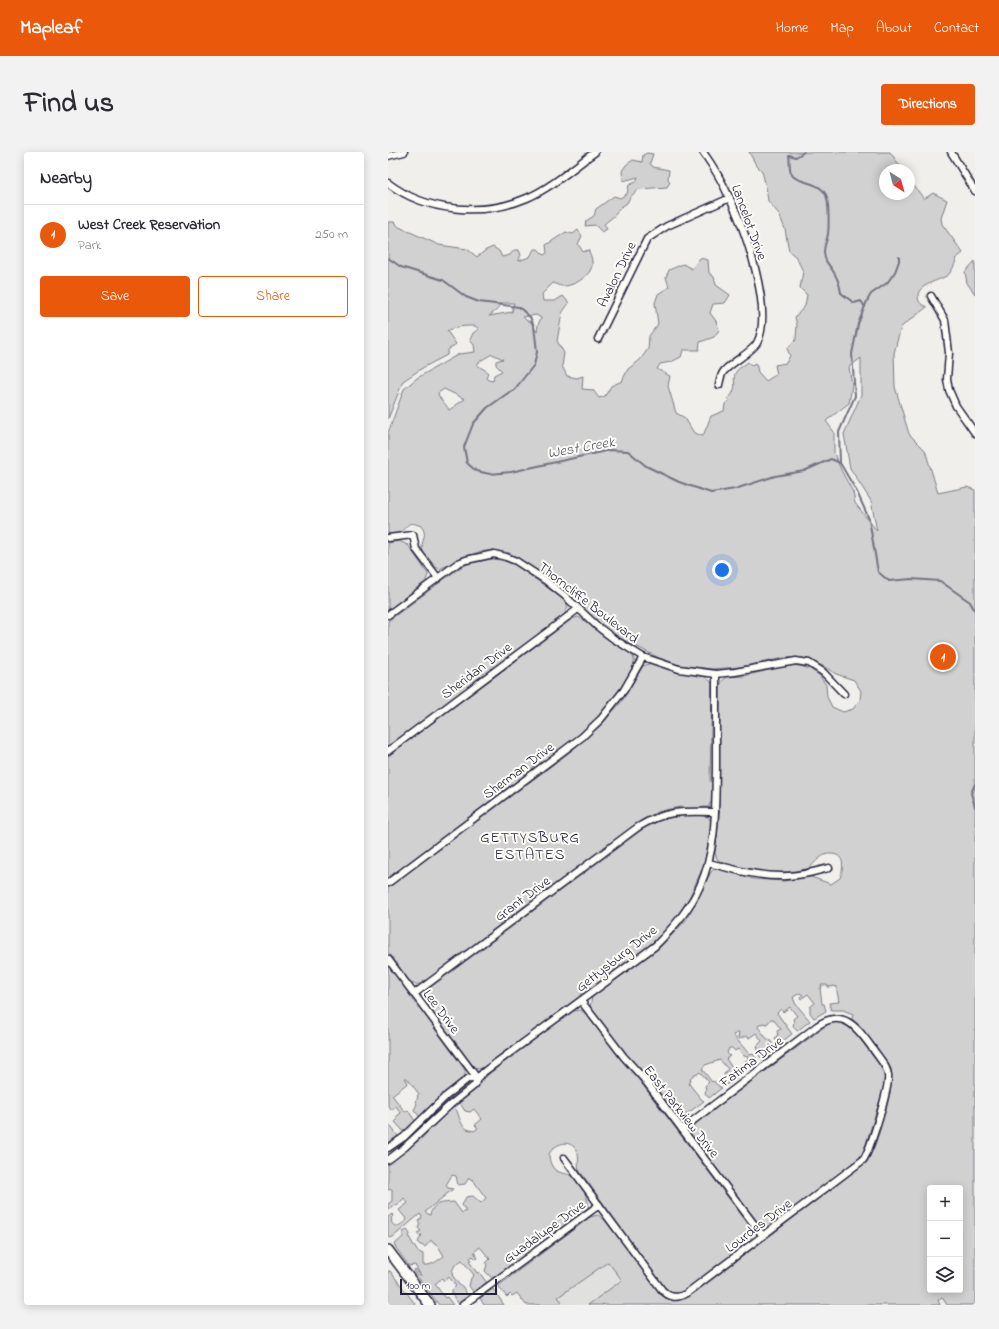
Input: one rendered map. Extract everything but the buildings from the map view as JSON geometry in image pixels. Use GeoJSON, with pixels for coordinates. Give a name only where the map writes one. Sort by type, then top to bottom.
{"type":"FeatureCollection","features":[{"type":"Feature","properties":{"kind":"main road"},"geometry":{"type":"LineString","coordinates":[[388,1250],[430,1305]]}},
{"type":"Feature","properties":{"kind":"street"},"geometry":{"type":"LineString","coordinates":[[388,156],[404,152]]}},
{"type":"Feature","properties":{"kind":"street"},"geometry":{"type":"LineString","coordinates":[[388,183],[408,195],[430,203],[451,207],[479,209],[496,207],[516,202],[540,191],[595,152]]}},
{"type":"Feature","properties":{"kind":"street","name":"Lancelot Drive"},"geometry":{"type":"LineString","coordinates":[[703,152],[718,174],[730,198],[751,252],[761,298],[762,320],[760,334],[756,345],[724,371],[719,385]]}},
{"type":"Feature","properties":{"kind":"street"},"geometry":{"type":"LineString","coordinates":[[951,152],[975,191]]}},
{"type":"Feature","properties":{"kind":"street","name":"Avalon Drive"},"geometry":{"type":"LineString","coordinates":[[598,339],[647,239],[667,226],[730,198]]}},
{"type":"Feature","properties":{"kind":"street"},"geometry":{"type":"LineString","coordinates":[[931,296],[945,320],[950,353],[947,379],[949,390],[956,406],[975,433]]}},
{"type":"Feature","properties":{"kind":"street"},"geometry":{"type":"LineString","coordinates":[[388,538],[413,535],[416,549],[438,578]]}},
{"type":"Feature","properties":{"kind":"street","name":"Thorncliffe Boulevard"},"geometry":{"type":"LineString","coordinates":[[388,615],[454,566],[466,560],[498,555],[516,561],[545,580],[614,639],[643,657],[679,669],[716,674],[796,661],[809,663],[823,672],[844,694]]}},
{"type":"Feature","properties":{"kind":"street","name":"Sheridan Drive"},"geometry":{"type":"LineString","coordinates":[[388,751],[578,609]]}},
{"type":"Feature","properties":{"kind":"street","name":"Sherman Drive"},"geometry":{"type":"LineString","coordinates":[[388,883],[582,737],[601,719],[624,690],[643,657]]}},
{"type":"Feature","properties":{"kind":"street","name":"Gettysburg Drive"},"geometry":{"type":"LineString","coordinates":[[388,1148],[404,1137],[446,1097],[469,1078],[477,1078],[655,946],[674,927],[688,908],[698,891],[709,863],[713,843],[715,812],[716,674]]}},
{"type":"Feature","properties":{"kind":"street","name":"Grant Drive"},"geometry":{"type":"LineString","coordinates":[[414,994],[642,824],[664,814],[694,811],[715,812]]}},
{"type":"Feature","properties":{"kind":"street"},"geometry":{"type":"LineString","coordinates":[[709,863],[760,875],[781,876],[803,874],[829,868]]}},
{"type":"Feature","properties":{"kind":"street","name":"Lee Drive"},"geometry":{"type":"LineString","coordinates":[[388,959],[477,1078]]}},
{"type":"Feature","properties":{"kind":"street","name":"East Parkview Drive"},"geometry":{"type":"LineString","coordinates":[[581,1001],[624,1057],[644,1079],[763,1236]]}},
{"type":"Feature","properties":{"kind":"street","name":"Fatima Drive"},"geometry":{"type":"LineString","coordinates":[[682,1129],[820,1024],[830,1019],[838,1019]]}},
{"type":"Feature","properties":{"kind":"street","name":"Lourdes Drive"},"geometry":{"type":"LineString","coordinates":[[564,1158],[662,1290],[667,1295],[680,1297],[763,1236],[859,1163],[866,1156],[888,1087],[888,1073],[883,1063],[857,1028],[850,1022],[838,1019]]}},
{"type":"Feature","properties":{"kind":"street","name":"Gettysburg Drive"},"geometry":{"type":"LineString","coordinates":[[388,1160],[405,1147],[450,1105],[475,1085],[477,1078]]}},
{"type":"Feature","properties":{"kind":"street","name":"Guadalupe Drive"},"geometry":{"type":"LineString","coordinates":[[464,1305],[599,1205]]}},
{"type":"Feature","properties":{"kind":"shaded area"},"geometry":{"type":"Polygon","coordinates":[[[749,152],[890,152],[899,164],[879,164],[879,200],[915,200],[915,187],[924,199],[933,193],[947,200],[941,218],[942,224],[963,253],[955,259],[956,261],[954,266],[948,275],[921,288],[918,298],[922,304],[927,307],[901,327],[894,353],[895,387],[909,434],[925,450],[938,493],[967,487],[975,490],[975,1305],[947,1305],[942,1297],[938,1300],[940,1305],[588,1305],[622,1280],[608,1262],[558,1297],[562,1302],[558,1305],[526,1305],[517,1293],[512,1296],[510,1294],[507,1297],[498,1286],[590,1217],[598,1215],[604,1219],[664,1297],[670,1300],[681,1299],[689,1297],[867,1162],[875,1144],[888,1102],[891,1089],[891,1070],[879,1051],[852,1019],[853,1014],[843,1010],[831,1010],[829,1003],[839,1002],[836,986],[828,987],[827,985],[821,985],[822,1004],[824,1004],[826,1011],[814,1018],[810,1013],[810,1007],[815,1003],[808,994],[801,999],[800,997],[803,995],[800,993],[793,997],[795,1003],[810,1021],[797,1031],[793,1026],[793,1019],[797,1016],[790,1007],[783,1012],[781,1009],[777,1013],[792,1034],[779,1044],[775,1039],[778,1035],[777,1031],[781,1029],[773,1019],[771,1019],[767,1024],[763,1023],[758,1026],[775,1047],[761,1058],[757,1053],[757,1046],[762,1041],[756,1033],[749,1038],[746,1036],[740,1039],[738,1038],[739,1032],[733,1035],[750,1055],[753,1054],[758,1061],[744,1071],[741,1068],[748,1057],[744,1056],[738,1049],[735,1051],[732,1048],[729,1048],[727,1053],[730,1056],[726,1059],[733,1069],[735,1068],[740,1074],[726,1085],[724,1082],[724,1074],[728,1069],[720,1060],[705,1065],[702,1069],[712,1082],[714,1081],[722,1088],[709,1098],[705,1093],[705,1086],[709,1082],[700,1072],[696,1075],[695,1074],[690,1078],[691,1081],[689,1083],[704,1101],[683,1115],[683,1119],[676,1116],[646,1075],[626,1054],[590,1007],[592,997],[658,949],[686,920],[714,869],[719,869],[754,879],[784,881],[811,877],[831,884],[840,878],[842,863],[840,857],[827,854],[803,871],[793,873],[773,873],[723,863],[717,859],[715,853],[719,819],[719,797],[716,797],[714,802],[710,803],[709,807],[703,807],[698,811],[688,811],[683,807],[680,807],[660,811],[642,820],[423,983],[416,985],[410,982],[388,952],[388,888],[570,752],[602,724],[622,701],[643,666],[651,663],[677,672],[706,677],[712,683],[710,781],[719,787],[720,686],[722,681],[727,677],[744,676],[789,665],[810,669],[819,675],[826,685],[827,697],[832,707],[843,712],[853,709],[860,700],[861,691],[854,680],[836,674],[823,666],[803,658],[784,658],[740,667],[711,669],[679,665],[659,658],[620,638],[600,624],[564,590],[509,553],[494,550],[479,552],[463,557],[440,569],[434,566],[424,554],[422,545],[424,532],[421,526],[412,523],[398,533],[388,534],[388,433],[404,389],[417,378],[459,354],[475,352],[474,345],[470,340],[473,333],[479,329],[475,326],[464,326],[447,331],[456,344],[448,350],[447,355],[424,367],[403,381],[388,419],[388,222],[394,222],[399,227],[439,245],[467,249],[477,257],[493,247],[499,251],[502,257],[510,255],[514,250],[519,250],[521,255],[518,261],[530,257],[534,249],[538,249],[544,255],[547,253],[546,245],[566,232],[573,234],[578,230],[582,236],[578,244],[583,252],[588,250],[591,257],[592,267],[590,271],[582,279],[567,286],[553,283],[542,294],[543,301],[555,301],[563,296],[569,303],[562,313],[557,341],[564,353],[562,366],[567,376],[577,378],[583,376],[582,389],[593,390],[599,398],[605,396],[611,386],[622,381],[628,369],[640,360],[648,349],[649,336],[658,324],[655,303],[658,294],[669,287],[666,277],[669,270],[683,264],[692,269],[700,258],[708,260],[709,273],[714,277],[716,285],[730,295],[725,303],[713,304],[710,313],[716,321],[719,330],[714,337],[700,342],[699,350],[683,350],[681,357],[671,362],[660,364],[657,369],[670,376],[668,386],[676,413],[685,418],[694,433],[703,436],[711,416],[724,411],[725,404],[729,401],[728,399],[734,391],[734,378],[738,369],[748,362],[751,365],[756,363],[758,372],[766,381],[777,374],[775,365],[786,363],[790,356],[787,348],[796,340],[797,325],[795,317],[805,306],[807,295],[800,288],[803,271],[796,257],[789,251],[785,229],[779,214],[768,201],[762,171],[756,165],[749,152]],[[501,303],[498,309],[489,316],[512,312],[514,303],[501,303]],[[536,315],[523,317],[527,321],[530,321],[537,332],[541,318],[536,315]],[[492,354],[480,361],[477,365],[488,372],[486,378],[488,380],[493,381],[494,375],[502,371],[496,365],[496,361],[503,359],[492,354]],[[861,358],[849,367],[852,385],[849,403],[826,421],[834,432],[834,453],[853,492],[855,503],[877,531],[871,501],[850,468],[844,434],[861,395],[861,358]],[[444,389],[438,393],[449,410],[465,399],[444,389]]]}},
{"type":"Feature","properties":{"kind":"shaded area"},"geometry":{"type":"Polygon","coordinates":[[[647,153],[653,154],[650,163],[653,167],[669,170],[668,179],[670,182],[667,187],[639,189],[614,216],[604,224],[607,229],[602,232],[595,225],[585,226],[586,221],[594,216],[596,209],[614,196],[620,198],[627,194],[629,185],[636,182],[638,177],[623,181],[622,171],[626,165],[633,160],[642,162],[643,155],[647,153]]]}},
{"type":"Feature","properties":{"kind":"shaded area"},"geometry":{"type":"Polygon","coordinates":[[[975,261],[975,294],[967,283],[965,272],[975,261]]]}},
{"type":"Feature","properties":{"kind":"shaded area"},"geometry":{"type":"Polygon","coordinates":[[[399,541],[408,545],[428,574],[426,581],[388,610],[388,543],[399,541]]]}},
{"type":"Feature","properties":{"kind":"shaded area"},"geometry":{"type":"Polygon","coordinates":[[[491,559],[502,560],[514,564],[565,600],[568,607],[564,615],[388,746],[388,621],[458,569],[467,564],[491,559]]]}},
{"type":"Feature","properties":{"kind":"shaded area"},"geometry":{"type":"Polygon","coordinates":[[[578,617],[603,637],[626,650],[633,656],[633,665],[625,682],[618,692],[593,723],[574,739],[388,878],[388,756],[572,619],[578,617]]]}},
{"type":"Feature","properties":{"kind":"shaded area"},"geometry":{"type":"Polygon","coordinates":[[[686,815],[700,815],[708,817],[711,821],[711,830],[704,865],[690,896],[672,924],[652,944],[483,1068],[477,1069],[473,1066],[424,1001],[423,995],[427,990],[643,829],[663,819],[686,815]]]}},
{"type":"Feature","properties":{"kind":"shaded area"},"geometry":{"type":"Polygon","coordinates":[[[388,964],[465,1070],[465,1076],[429,1107],[420,1117],[414,1110],[417,1104],[415,1101],[419,1094],[407,1078],[405,1078],[408,1083],[392,1095],[405,1112],[408,1110],[415,1121],[404,1132],[395,1122],[398,1119],[396,1117],[401,1113],[396,1106],[391,1110],[388,1106],[388,964]]]}},
{"type":"Feature","properties":{"kind":"shaded area"},"geometry":{"type":"Polygon","coordinates":[[[581,1010],[587,1015],[623,1062],[639,1080],[752,1229],[752,1238],[683,1292],[674,1293],[666,1290],[579,1170],[577,1151],[571,1144],[567,1143],[559,1145],[552,1150],[549,1154],[550,1162],[557,1171],[570,1175],[574,1178],[586,1195],[588,1200],[588,1208],[493,1279],[485,1271],[487,1265],[486,1263],[490,1259],[480,1247],[474,1252],[478,1258],[476,1259],[473,1256],[469,1261],[477,1273],[479,1272],[487,1283],[474,1293],[469,1286],[471,1278],[474,1275],[462,1260],[455,1265],[452,1271],[454,1273],[452,1275],[469,1297],[459,1304],[452,1295],[452,1290],[456,1286],[449,1277],[444,1281],[442,1278],[435,1284],[445,1298],[447,1297],[453,1305],[439,1305],[414,1272],[415,1269],[421,1276],[415,1265],[409,1266],[394,1245],[403,1237],[403,1232],[407,1230],[410,1234],[409,1237],[417,1251],[423,1254],[423,1265],[432,1264],[444,1256],[437,1244],[434,1244],[431,1240],[425,1247],[419,1244],[418,1242],[422,1235],[419,1236],[417,1233],[421,1231],[418,1228],[420,1224],[418,1221],[422,1218],[421,1215],[420,1214],[393,1237],[388,1237],[388,1217],[392,1214],[393,1216],[391,1221],[394,1226],[398,1226],[403,1223],[407,1220],[399,1210],[408,1203],[404,1198],[397,1206],[395,1205],[388,1210],[388,1204],[392,1201],[392,1189],[388,1190],[388,1164],[422,1138],[453,1106],[457,1111],[460,1121],[464,1127],[474,1131],[478,1128],[475,1125],[482,1119],[474,1109],[470,1112],[465,1111],[459,1102],[490,1073],[573,1011],[581,1010]],[[452,1175],[446,1185],[448,1188],[453,1189],[425,1212],[430,1215],[431,1211],[436,1205],[454,1202],[462,1213],[466,1211],[462,1205],[466,1197],[473,1196],[481,1203],[486,1198],[473,1180],[469,1178],[465,1184],[458,1185],[456,1176],[452,1175]]]}},
{"type":"Feature","properties":{"kind":"shaded area"},"geometry":{"type":"Polygon","coordinates":[[[837,1022],[846,1024],[853,1029],[881,1067],[885,1076],[885,1084],[863,1153],[857,1160],[771,1225],[764,1227],[759,1224],[693,1138],[691,1134],[692,1130],[694,1125],[824,1027],[837,1022]]]}},
{"type":"Feature","properties":{"kind":"shaded area"},"geometry":{"type":"Polygon","coordinates":[[[469,1082],[471,1084],[410,1139],[388,1156],[388,1152],[469,1082]]]}},
{"type":"Feature","properties":{"kind":"shaded area"},"geometry":{"type":"Polygon","coordinates":[[[388,1123],[398,1136],[388,1144],[388,1123]]]}},
{"type":"Feature","properties":{"kind":"shaded area"},"geometry":{"type":"Polygon","coordinates":[[[620,1250],[637,1274],[595,1305],[546,1305],[620,1250]]]}},
{"type":"Feature","properties":{"kind":"shaded area"},"geometry":{"type":"Polygon","coordinates":[[[388,1271],[390,1271],[416,1305],[388,1305],[388,1271]]]}},
{"type":"Feature","properties":{"kind":"shaded area"},"geometry":{"type":"Polygon","coordinates":[[[493,1289],[504,1305],[484,1305],[480,1298],[493,1289]]]}},
{"type":"Feature","properties":{"kind":"waterway"},"geometry":{"type":"LineString","coordinates":[[804,152],[796,157],[789,155],[791,173],[797,179],[813,184],[823,190],[826,195],[829,226],[824,250],[825,258],[836,276],[841,293],[854,303],[861,301],[865,307]]}},
{"type":"Feature","properties":{"kind":"waterway"},"geometry":{"type":"LineString","coordinates":[[840,463],[839,432],[855,396],[852,354],[858,324],[871,294],[887,283],[895,272],[899,257]]}},
{"type":"Feature","properties":{"kind":"waterway","name":"West Creek"},"geometry":{"type":"LineString","coordinates":[[388,258],[401,267],[443,280],[466,297],[479,302],[519,307],[530,317],[534,326],[537,352],[534,365],[514,390],[487,408],[473,424],[464,447],[467,463],[476,471],[490,474],[511,472],[610,450],[628,451],[646,466],[679,482],[711,493],[735,489],[775,476],[804,471],[831,459],[840,463],[857,492],[869,519],[878,572],[889,581],[911,579],[940,581],[970,602],[975,611]]}},
{"type":"Feature","properties":{"kind":"waterway","name":"West Creek"},"geometry":{"type":"LineString","coordinates":[[975,784],[971,793],[975,807]]}},
{"type":"Feature","properties":{"kind":"place","name":"West Creek Reservation"},"geometry":{"type":"Point","coordinates":[943,657]}},
{"type":"Feature","properties":{"kind":"district","name":"GETTYSBURG ESTATES"},"geometry":{"type":"Point","coordinates":[530,846]}}]}
